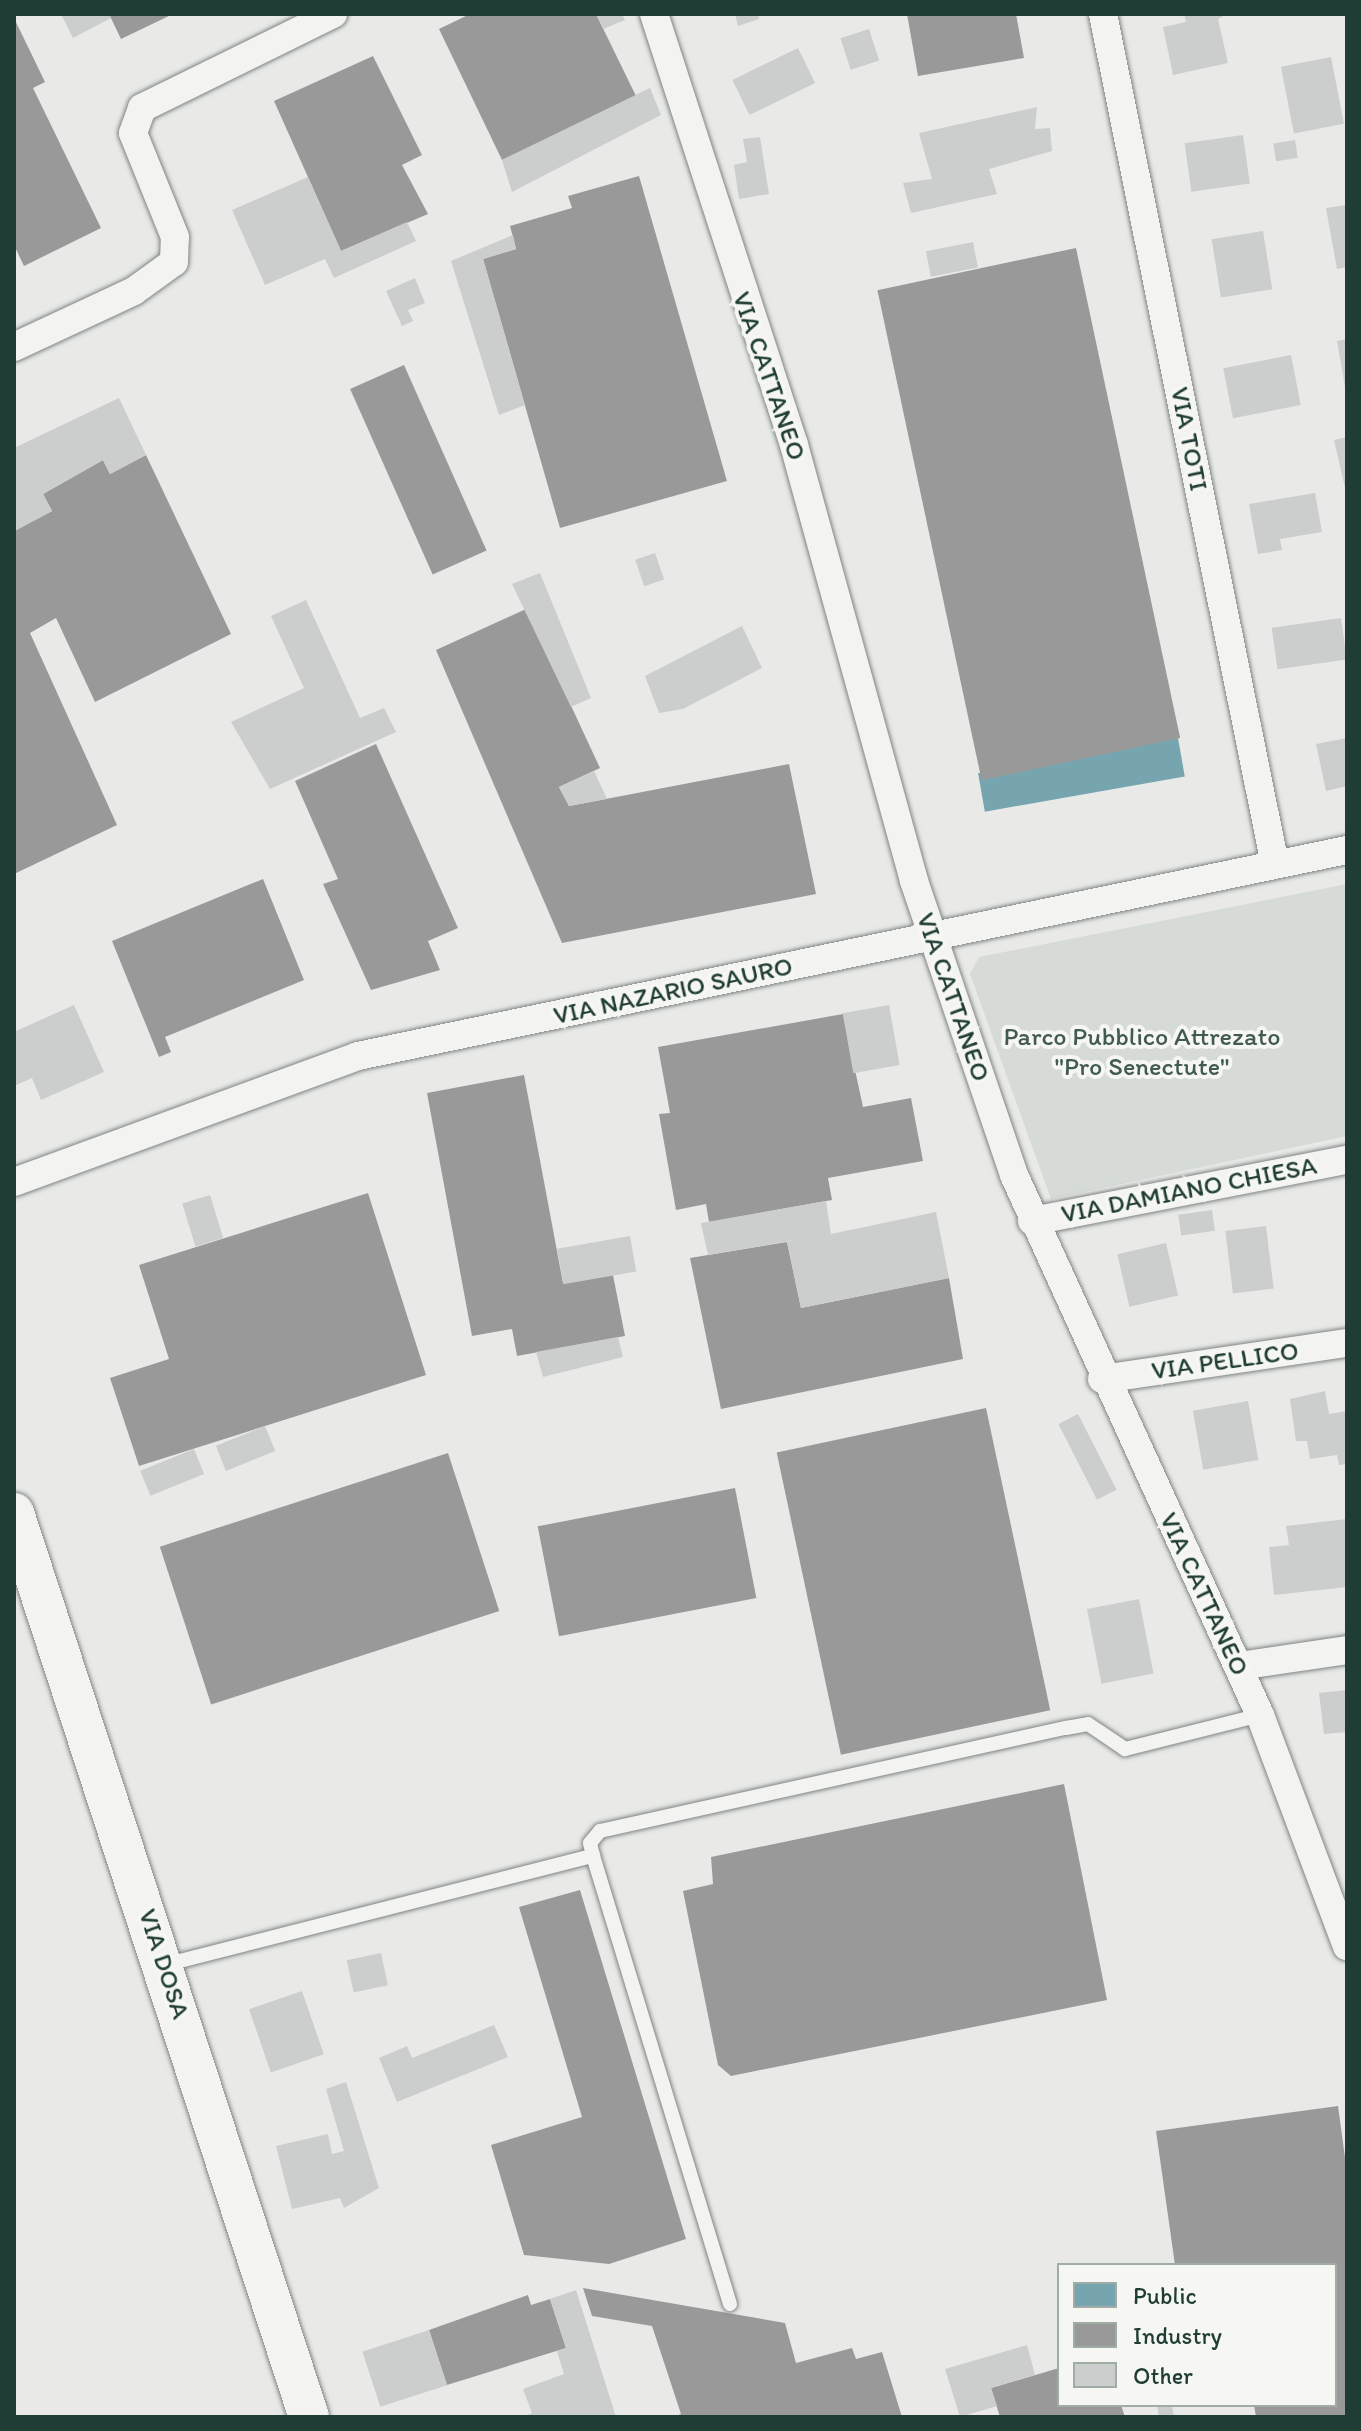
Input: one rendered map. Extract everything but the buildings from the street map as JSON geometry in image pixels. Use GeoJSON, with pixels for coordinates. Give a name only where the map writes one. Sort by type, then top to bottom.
{"type":"FeatureCollection","features":[{"type":"Feature","properties":{"kind":"street"},"geometry":{"type":"LineString","coordinates":[[14,347],[134,291],[174,262],[175,237],[133,133],[142,108],[333,14]]}},
{"type":"Feature","properties":{"kind":"street","name":"VIA CATTANEO"},"geometry":{"type":"LineString","coordinates":[[654,14],[798,460],[931,934],[1032,1221],[1102,1379],[1239,1666],[1347,1946]]}},
{"type":"Feature","properties":{"kind":"street","name":"VIA TOTI"},"geometry":{"type":"LineString","coordinates":[[1103,14],[1275,865]]}},
{"type":"Feature","properties":{"kind":"street","name":"VIA NAZARIO SAURO"},"geometry":{"type":"LineString","coordinates":[[14,1182],[358,1056],[931,934],[1347,850]]}},
{"type":"Feature","properties":{"kind":"street","name":"VIA DAMIANO CHIESA"},"geometry":{"type":"LineString","coordinates":[[1032,1221],[1347,1160]]}},
{"type":"Feature","properties":{"kind":"street","name":"VIA PELLICO"},"geometry":{"type":"LineString","coordinates":[[1102,1379],[1347,1343]]}},
{"type":"Feature","properties":{"kind":"street","name":"VIA DOSA"},"geometry":{"type":"LineString","coordinates":[[14,1513],[309,2417]]}},
{"type":"Feature","properties":{"kind":"street"},"geometry":{"type":"LineString","coordinates":[[1239,1666],[1347,1650]]}},
{"type":"Feature","properties":{"kind":"lane"},"geometry":{"type":"LineString","coordinates":[[730,2304],[593,1856],[590,1843],[600,1831],[1088,1724],[1125,1749],[1260,1715]]}},
{"type":"Feature","properties":{"kind":"lane"},"geometry":{"type":"LineString","coordinates":[[164,1965],[593,1856]]}},
{"type":"Feature","properties":{"kind":"green space","name":"Parco Pubblico Attrezato \"Pro Senectute\""},"geometry":{"type":"Polygon","coordinates":[[[1347,884],[1347,1136],[1051,1199],[970,974],[979,957],[1347,884]]]}}]}
